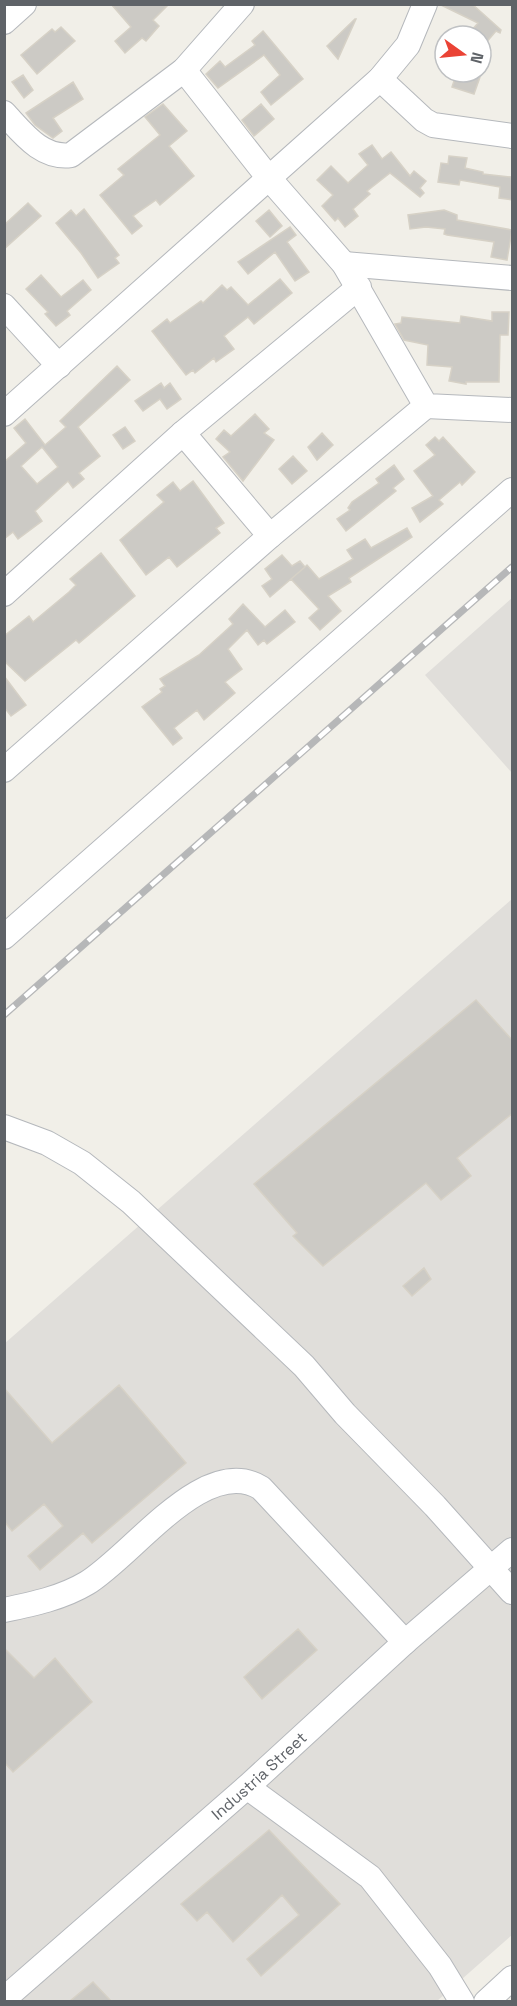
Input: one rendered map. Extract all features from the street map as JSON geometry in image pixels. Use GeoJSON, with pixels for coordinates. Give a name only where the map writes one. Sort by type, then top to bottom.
{"type":"FeatureCollection","features":[{"type":"Feature","properties":{"kind":"street"},"geometry":{"type":"LineString","coordinates":[[4,22],[24,4]]}},
{"type":"Feature","properties":{"kind":"street"},"geometry":{"type":"LineString","coordinates":[[4,113],[41,149],[55,155],[71,155],[184,70],[242,4]]}},
{"type":"Feature","properties":{"kind":"street"},"geometry":{"type":"LineString","coordinates":[[4,414],[380,79],[408,45],[425,4]]}},
{"type":"Feature","properties":{"kind":"street"},"geometry":{"type":"LineString","coordinates":[[184,70],[268,177],[344,264],[426,406]]}},
{"type":"Feature","properties":{"kind":"street"},"geometry":{"type":"LineString","coordinates":[[380,79],[424,120],[433,125],[513,136]]}},
{"type":"Feature","properties":{"kind":"street"},"geometry":{"type":"LineString","coordinates":[[344,264],[513,278]]}},
{"type":"Feature","properties":{"kind":"street"},"geometry":{"type":"LineString","coordinates":[[4,594],[183,432],[359,287]]}},
{"type":"Feature","properties":{"kind":"street"},"geometry":{"type":"LineString","coordinates":[[4,306],[59,366]]}},
{"type":"Feature","properties":{"kind":"street"},"geometry":{"type":"LineString","coordinates":[[4,770],[270,536],[426,406],[513,410]]}},
{"type":"Feature","properties":{"kind":"street"},"geometry":{"type":"LineString","coordinates":[[183,432],[270,536]]}},
{"type":"Feature","properties":{"kind":"street"},"geometry":{"type":"LineString","coordinates":[[4,936],[513,490]]}},
{"type":"Feature","properties":{"kind":"street"},"geometry":{"type":"LineString","coordinates":[[4,1127],[46,1143],[82,1163],[131,1202],[304,1366],[345,1414],[513,1592]]}},
{"type":"Feature","properties":{"kind":"street"},"geometry":{"type":"LineString","coordinates":[[4,1610],[74,1591],[120,1559],[198,1491],[219,1481],[240,1479],[261,1488],[405,1642]]}},
{"type":"Feature","properties":{"kind":"street","name":"Industria Street"},"geometry":{"type":"LineString","coordinates":[[4,1999],[247,1787],[405,1642],[513,1550]]}},
{"type":"Feature","properties":{"kind":"street"},"geometry":{"type":"LineString","coordinates":[[247,1787],[370,1877],[440,1966],[462,2001]]}},
{"type":"Feature","properties":{"kind":"street"},"geometry":{"type":"LineString","coordinates":[[486,2001],[512,1979]]}},
{"type":"Feature","properties":{"kind":"shaded area"},"geometry":{"type":"Polygon","coordinates":[[[512,598],[512,773],[425,675],[512,598]]]}},
{"type":"Feature","properties":{"kind":"shaded area"},"geometry":{"type":"Polygon","coordinates":[[[512,899],[512,1935],[437,2001],[5,2001],[4,1344],[512,899]]]}},
{"type":"Feature","properties":{"kind":"building"},"geometry":{"type":"Polygon","coordinates":[[[111,4],[169,4],[153,20],[159,26],[146,41],[142,38],[125,53],[115,41],[131,27],[111,4]]]}},
{"type":"Feature","properties":{"kind":"building"},"geometry":{"type":"Polygon","coordinates":[[[439,4],[472,4],[501,30],[500,33],[496,31],[493,35],[493,24],[478,23],[439,4]]]}},
{"type":"Feature","properties":{"kind":"building"},"geometry":{"type":"Polygon","coordinates":[[[356,19],[338,59],[327,46],[356,19]]]}},
{"type":"Feature","properties":{"kind":"building"},"geometry":{"type":"Polygon","coordinates":[[[61,27],[75,41],[37,74],[21,55],[52,29],[55,32],[61,27]]]}},
{"type":"Feature","properties":{"kind":"building"},"geometry":{"type":"Polygon","coordinates":[[[263,31],[303,79],[271,105],[261,92],[280,75],[264,55],[218,88],[206,74],[220,61],[225,67],[255,45],[252,41],[263,31]]]}},
{"type":"Feature","properties":{"kind":"building"},"geometry":{"type":"Polygon","coordinates":[[[23,75],[33,90],[24,98],[12,82],[23,75]]]}},
{"type":"Feature","properties":{"kind":"building"},"geometry":{"type":"Polygon","coordinates":[[[73,82],[83,99],[53,118],[62,131],[53,138],[35,125],[26,113],[73,82]]]}},
{"type":"Feature","properties":{"kind":"building"},"geometry":{"type":"Polygon","coordinates":[[[453,84],[478,84],[474,94],[452,87],[453,84]]]}},
{"type":"Feature","properties":{"kind":"building"},"geometry":{"type":"Polygon","coordinates":[[[163,104],[187,131],[169,146],[194,176],[160,205],[156,200],[133,216],[142,226],[132,234],[100,195],[124,175],[118,169],[160,135],[145,117],[163,104]]]}},
{"type":"Feature","properties":{"kind":"building"},"geometry":{"type":"Polygon","coordinates":[[[261,104],[274,119],[254,136],[242,120],[261,104]]]}},
{"type":"Feature","properties":{"kind":"building"},"geometry":{"type":"Polygon","coordinates":[[[372,145],[382,159],[391,152],[410,176],[414,171],[426,181],[420,188],[424,193],[420,197],[390,173],[367,191],[370,194],[353,209],[358,216],[345,227],[338,218],[335,221],[322,206],[333,195],[317,180],[331,166],[348,183],[368,165],[359,154],[372,145]]]}},
{"type":"Feature","properties":{"kind":"building"},"geometry":{"type":"Polygon","coordinates":[[[449,156],[467,158],[465,168],[483,172],[483,174],[511,177],[513,200],[499,198],[500,187],[460,180],[459,185],[438,182],[441,163],[448,164],[449,156]]]}},
{"type":"Feature","properties":{"kind":"building"},"geometry":{"type":"Polygon","coordinates":[[[28,203],[41,216],[4,249],[4,225],[28,203]]]}},
{"type":"Feature","properties":{"kind":"building"},"geometry":{"type":"Polygon","coordinates":[[[84,209],[119,255],[115,258],[119,263],[98,278],[56,223],[71,210],[76,216],[84,209]]]}},
{"type":"Feature","properties":{"kind":"building"},"geometry":{"type":"Polygon","coordinates":[[[269,210],[282,226],[270,237],[256,221],[269,210]]]}},
{"type":"Feature","properties":{"kind":"building"},"geometry":{"type":"Polygon","coordinates":[[[444,210],[457,215],[457,220],[512,230],[507,260],[491,257],[494,242],[447,235],[444,234],[445,229],[426,227],[410,229],[408,215],[444,210]]]}},
{"type":"Feature","properties":{"kind":"building"},"geometry":{"type":"Polygon","coordinates":[[[290,227],[296,235],[287,242],[309,272],[295,281],[275,252],[248,274],[238,262],[290,227]]]}},
{"type":"Feature","properties":{"kind":"building"},"geometry":{"type":"Polygon","coordinates":[[[41,275],[61,297],[83,280],[91,290],[67,311],[70,315],[56,326],[45,314],[48,312],[26,289],[41,275]]]}},
{"type":"Feature","properties":{"kind":"building"},"geometry":{"type":"Polygon","coordinates":[[[280,279],[292,293],[254,324],[248,317],[224,336],[234,349],[216,362],[214,358],[195,373],[193,370],[186,375],[152,331],[167,319],[170,323],[201,301],[203,303],[222,285],[227,290],[231,287],[248,305],[280,279]]]}},
{"type":"Feature","properties":{"kind":"building"},"geometry":{"type":"Polygon","coordinates":[[[492,312],[509,312],[508,335],[500,335],[499,382],[466,382],[466,384],[449,381],[452,367],[427,365],[428,345],[404,340],[395,324],[401,323],[402,317],[460,323],[461,316],[492,321],[492,312]]]}},
{"type":"Feature","properties":{"kind":"building"},"geometry":{"type":"Polygon","coordinates":[[[117,366],[130,380],[78,427],[100,456],[79,473],[84,479],[73,488],[68,481],[35,511],[42,521],[18,539],[13,532],[4,539],[4,462],[26,443],[14,428],[25,419],[45,445],[66,427],[60,421],[117,366]],[[42,447],[21,466],[37,484],[58,467],[42,447]]]}},
{"type":"Feature","properties":{"kind":"building"},"geometry":{"type":"Polygon","coordinates":[[[161,383],[164,388],[170,383],[181,399],[167,409],[160,399],[143,411],[135,401],[161,383]]]}},
{"type":"Feature","properties":{"kind":"building"},"geometry":{"type":"Polygon","coordinates":[[[255,414],[269,429],[264,433],[274,440],[243,481],[223,457],[230,452],[216,439],[224,430],[231,436],[255,414]]]}},
{"type":"Feature","properties":{"kind":"building"},"geometry":{"type":"Polygon","coordinates":[[[125,427],[135,441],[123,449],[113,435],[125,427]]]}},
{"type":"Feature","properties":{"kind":"building"},"geometry":{"type":"Polygon","coordinates":[[[322,433],[333,445],[317,460],[308,447],[322,433]]]}},
{"type":"Feature","properties":{"kind":"building"},"geometry":{"type":"Polygon","coordinates":[[[435,437],[439,441],[443,437],[475,472],[462,485],[460,482],[439,500],[443,504],[420,522],[412,508],[433,496],[414,471],[435,455],[426,445],[435,437]]]}},
{"type":"Feature","properties":{"kind":"building"},"geometry":{"type":"Polygon","coordinates":[[[293,456],[307,471],[292,484],[279,469],[293,456]]]}},
{"type":"Feature","properties":{"kind":"building"},"geometry":{"type":"Polygon","coordinates":[[[394,465],[404,479],[393,488],[396,491],[346,531],[337,519],[350,510],[348,508],[352,502],[379,483],[376,479],[394,465]]]}},
{"type":"Feature","properties":{"kind":"building"},"geometry":{"type":"Polygon","coordinates":[[[193,481],[224,523],[216,528],[220,533],[177,567],[169,557],[146,575],[120,540],[164,502],[157,495],[173,482],[180,491],[193,481]]]}},
{"type":"Feature","properties":{"kind":"building"},"geometry":{"type":"Polygon","coordinates":[[[407,528],[412,537],[349,578],[351,582],[328,596],[341,611],[320,630],[309,618],[319,609],[291,579],[270,597],[262,586],[272,579],[265,569],[282,555],[292,566],[300,561],[305,567],[307,565],[319,579],[353,559],[347,550],[365,539],[371,548],[407,528]]]}},
{"type":"Feature","properties":{"kind":"building"},"geometry":{"type":"Polygon","coordinates":[[[101,553],[135,596],[79,643],[76,640],[25,681],[4,661],[4,636],[29,616],[33,622],[69,592],[76,585],[70,579],[101,553]]]}},
{"type":"Feature","properties":{"kind":"building"},"geometry":{"type":"Polygon","coordinates":[[[243,604],[265,627],[285,610],[295,622],[267,644],[264,640],[258,645],[247,630],[228,649],[242,669],[225,682],[235,693],[204,720],[197,710],[174,728],[182,738],[173,745],[142,707],[162,692],[160,689],[165,686],[160,679],[199,655],[233,624],[229,619],[243,604]]]}},
{"type":"Feature","properties":{"kind":"building"},"geometry":{"type":"Polygon","coordinates":[[[4,676],[26,705],[11,716],[4,707],[4,676]]]}},
{"type":"Feature","properties":{"kind":"building"},"geometry":{"type":"Polygon","coordinates":[[[476,1000],[513,1041],[513,1113],[457,1158],[471,1176],[441,1200],[426,1183],[323,1266],[293,1236],[297,1233],[254,1184],[476,1000]]]}},
{"type":"Feature","properties":{"kind":"building"},"geometry":{"type":"Polygon","coordinates":[[[424,1268],[431,1279],[412,1296],[403,1286],[424,1268]]]}},
{"type":"Feature","properties":{"kind":"building"},"geometry":{"type":"Polygon","coordinates":[[[119,1385],[186,1463],[92,1543],[83,1533],[40,1570],[28,1556],[63,1526],[44,1504],[12,1531],[4,1521],[4,1388],[52,1443],[119,1385]]]}},
{"type":"Feature","properties":{"kind":"building"},"geometry":{"type":"Polygon","coordinates":[[[298,1629],[317,1650],[262,1699],[244,1677],[298,1629]]]}},
{"type":"Feature","properties":{"kind":"building"},"geometry":{"type":"Polygon","coordinates":[[[4,1648],[34,1678],[55,1658],[92,1702],[13,1772],[4,1762],[4,1648]]]}},
{"type":"Feature","properties":{"kind":"building"},"geometry":{"type":"Polygon","coordinates":[[[269,1830],[340,1904],[261,1976],[247,1959],[299,1915],[282,1895],[233,1942],[207,1912],[197,1921],[181,1904],[269,1830]]]}},
{"type":"Feature","properties":{"kind":"building"},"geometry":{"type":"Polygon","coordinates":[[[93,1982],[111,2001],[70,2001],[93,1982]]]}},
{"type":"Feature","properties":{"kind":"railway"},"geometry":{"type":"LineString","coordinates":[[4,1015],[512,567]]}}]}
